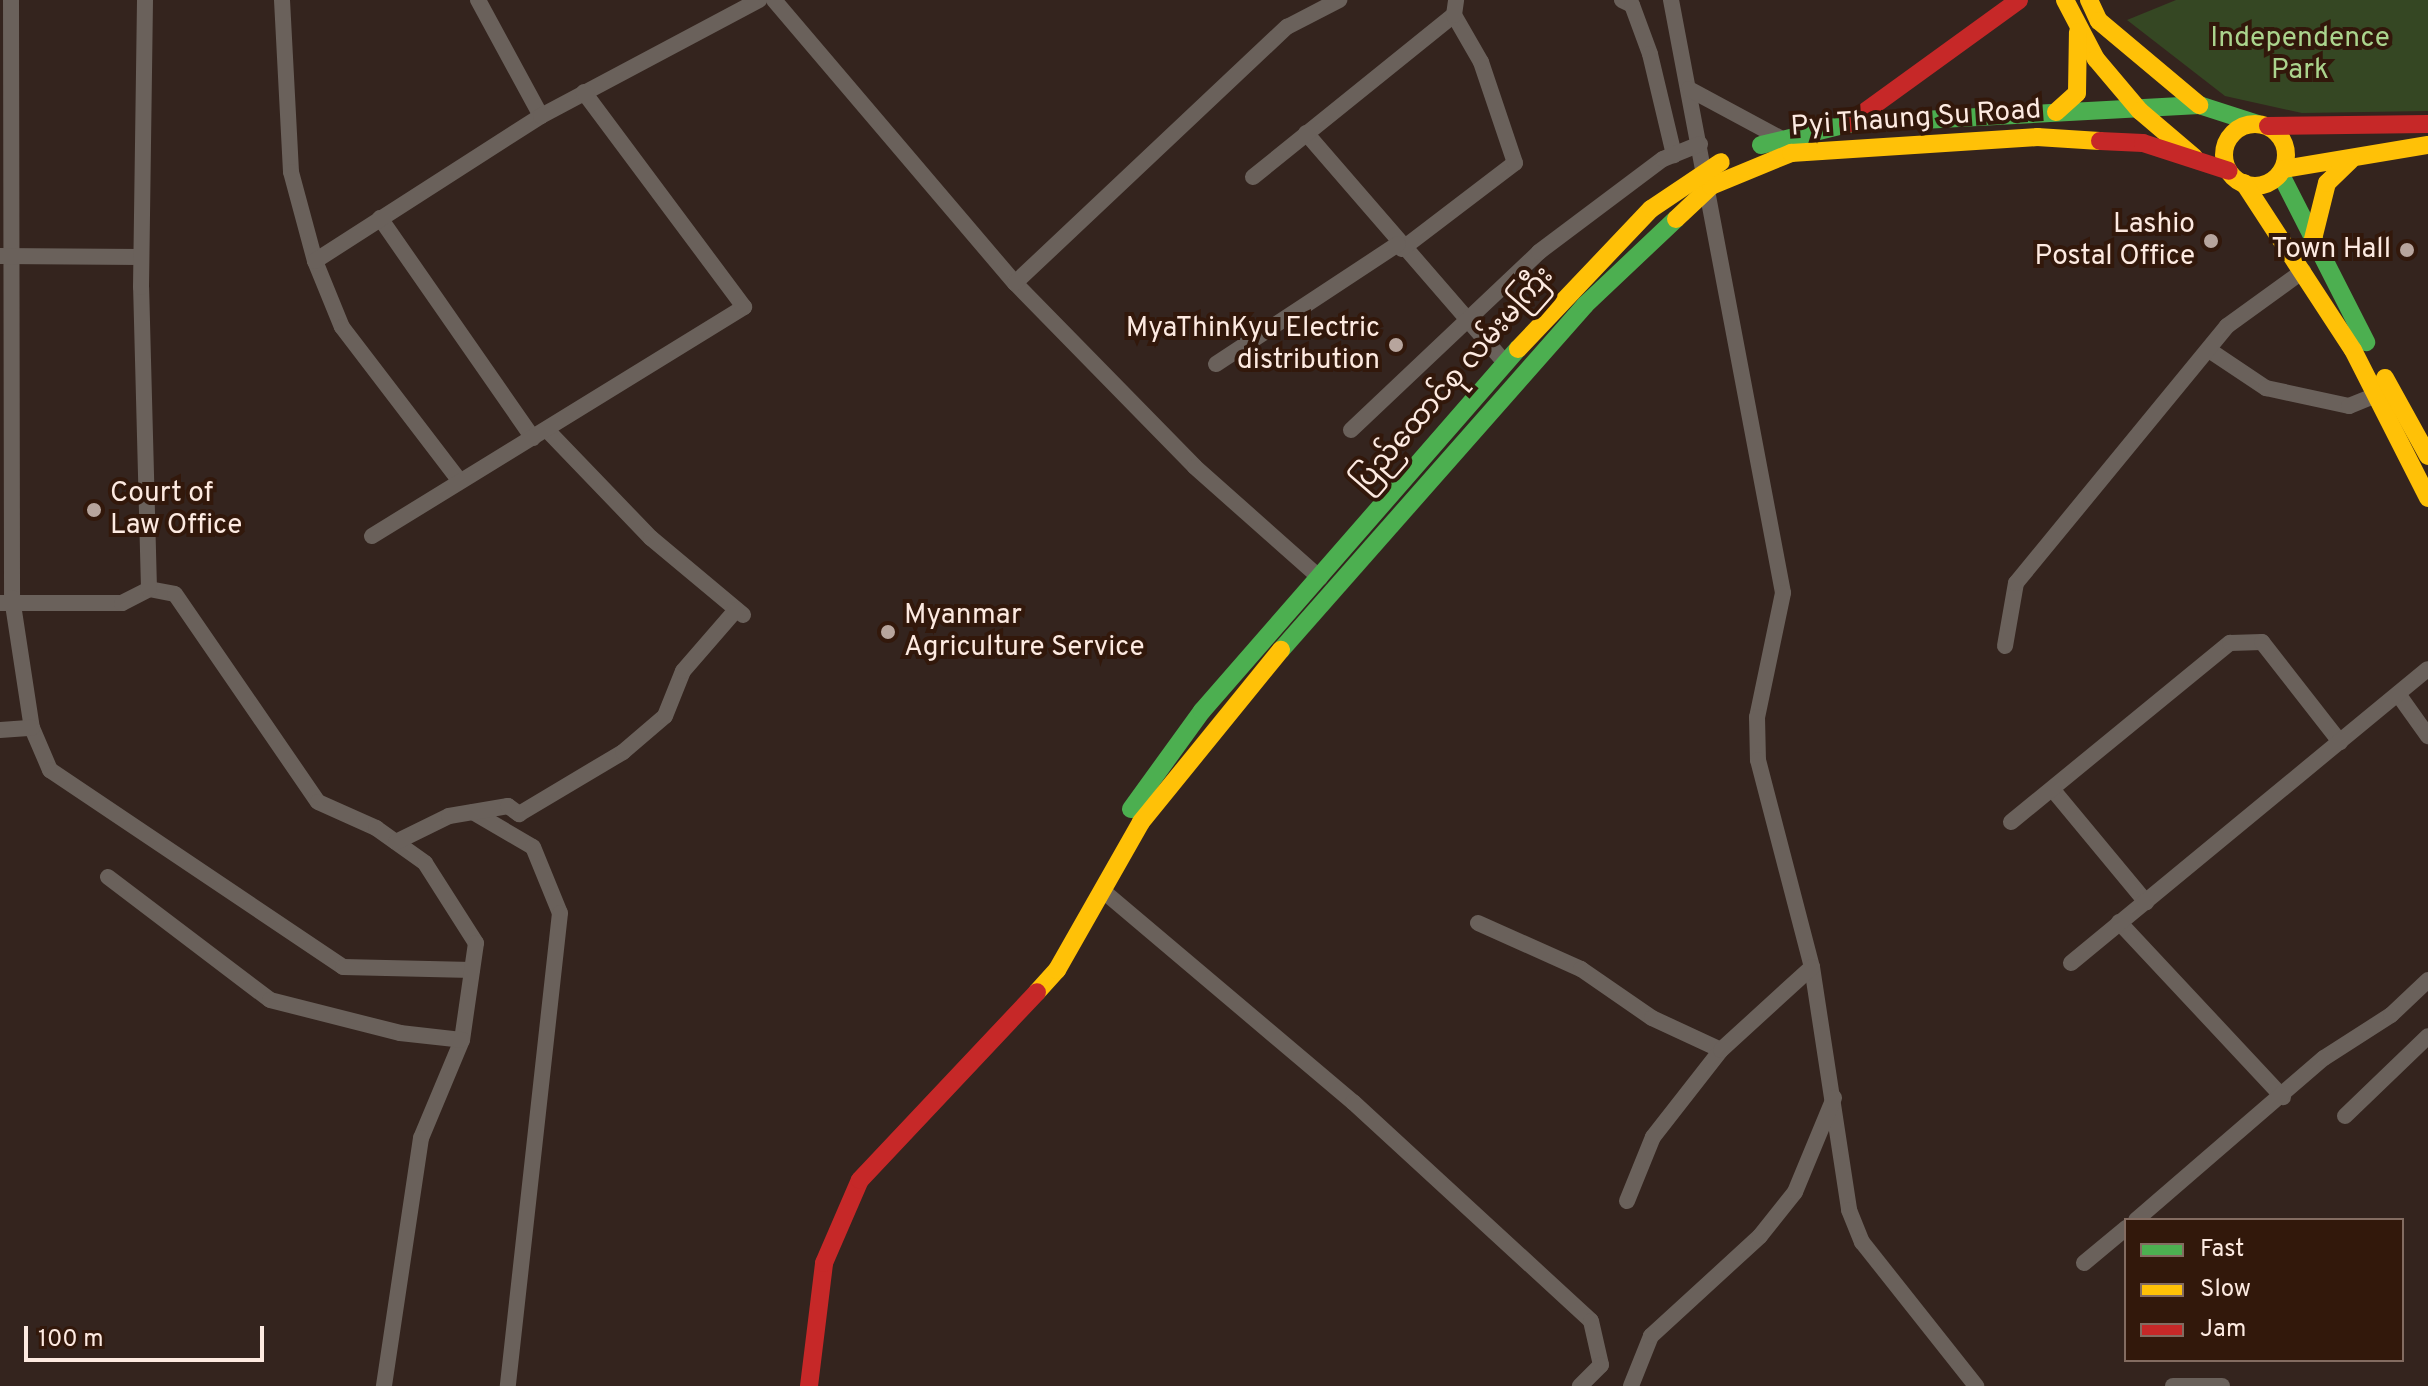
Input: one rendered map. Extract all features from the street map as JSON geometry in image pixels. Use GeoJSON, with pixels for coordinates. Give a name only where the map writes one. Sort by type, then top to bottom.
{"type":"FeatureCollection","features":[{"type":"Feature","properties":{"kind":"main road"},"geometry":{"type":"LineString","coordinates":[[1848,124],[2019,0]]}},
{"type":"Feature","properties":{"kind":"main road"},"geometry":{"type":"LineString","coordinates":[[2065,0],[2077,26],[2140,111],[2194,157]]}},
{"type":"Feature","properties":{"kind":"main road"},"geometry":{"type":"LineString","coordinates":[[2089,0],[2099,21],[2199,105]]}},
{"type":"Feature","properties":{"kind":"main road"},"geometry":{"type":"LineString","coordinates":[[2056,112],[2077,93],[2077,26]]}},
{"type":"Feature","properties":{"kind":"main road","name":"ပြည်ထောင်စု လမ်းမကြီး"},"geometry":{"type":"LineString","coordinates":[[934,1104],[1040,964],[1159,765],[1590,266],[1708,178],[1780,138],[1848,124],[2056,112],[2140,111],[2199,105],[2263,125]]}},
{"type":"Feature","properties":{"kind":"main road"},"geometry":{"type":"LineString","coordinates":[[2428,124],[2263,125],[2242,127],[2227,141],[2229,171],[2244,183],[2303,271],[2376,395],[2428,498]]}},
{"type":"Feature","properties":{"kind":"main road"},"geometry":{"type":"LineString","coordinates":[[2263,125],[2283,142],[2282,171],[2312,243],[2428,456]]}},
{"type":"Feature","properties":{"kind":"main road","name":"Pyi Thaung Su Road"},"geometry":{"type":"LineString","coordinates":[[934,1104],[1057,970],[1141,822],[1218,722],[1585,305],[1708,178],[1746,166],[1841,147],[2104,139],[2194,157],[2229,171]]}},
{"type":"Feature","properties":{"kind":"main road"},"geometry":{"type":"LineString","coordinates":[[2244,183],[2264,184],[2282,171],[2428,145]]}},
{"type":"Feature","properties":{"kind":"main road"},"geometry":{"type":"LineString","coordinates":[[2312,243],[2327,183],[2352,160]]}},
{"type":"Feature","properties":{"kind":"main road"},"geometry":{"type":"LineString","coordinates":[[809,1386],[824,1263],[843,1219],[893,1138],[934,1104]]}},
{"type":"Feature","properties":{"kind":"street"},"geometry":{"type":"LineString","coordinates":[[11,0],[3,256],[7,603],[32,728],[50,770],[343,967],[472,970]]}},
{"type":"Feature","properties":{"kind":"street"},"geometry":{"type":"LineString","coordinates":[[145,0],[141,257],[149,589]]}},
{"type":"Feature","properties":{"kind":"street"},"geometry":{"type":"LineString","coordinates":[[282,0],[291,172],[315,261],[342,327],[459,480]]}},
{"type":"Feature","properties":{"kind":"street"},"geometry":{"type":"LineString","coordinates":[[478,0],[541,116]]}},
{"type":"Feature","properties":{"kind":"street"},"geometry":{"type":"LineString","coordinates":[[315,261],[541,116],[759,0]]}},
{"type":"Feature","properties":{"kind":"street"},"geometry":{"type":"LineString","coordinates":[[774,0],[1015,283],[1195,467],[1320,578]]}},
{"type":"Feature","properties":{"kind":"street"},"geometry":{"type":"LineString","coordinates":[[1015,283],[1287,27],[1339,0]]}},
{"type":"Feature","properties":{"kind":"street"},"geometry":{"type":"LineString","coordinates":[[1622,0],[1632,5],[1650,54],[1674,155]]}},
{"type":"Feature","properties":{"kind":"street"},"geometry":{"type":"LineString","coordinates":[[1671,0],[1708,178],[1783,593],[1757,717],[1758,760],[1812,967],[1836,1093],[1849,1210],[1862,1242],[1976,1386]]}},
{"type":"Feature","properties":{"kind":"street"},"geometry":{"type":"LineString","coordinates":[[1216,364],[1400,246],[1515,163],[1481,62],[1455,7],[1253,177]]}},
{"type":"Feature","properties":{"kind":"street"},"geometry":{"type":"LineString","coordinates":[[1689,89],[1780,138]]}},
{"type":"Feature","properties":{"kind":"street"},"geometry":{"type":"LineString","coordinates":[[372,536],[744,307],[584,92]]}},
{"type":"Feature","properties":{"kind":"street"},"geometry":{"type":"LineString","coordinates":[[1306,133],[1400,246],[1505,363]]}},
{"type":"Feature","properties":{"kind":"street"},"geometry":{"type":"LineString","coordinates":[[1351,430],[1539,252],[1674,155],[1700,144]]}},
{"type":"Feature","properties":{"kind":"street"},"geometry":{"type":"LineString","coordinates":[[380,218],[540,434],[651,538],[739,612],[683,671],[665,716],[623,752],[519,814],[508,806],[473,812],[396,842]]}},
{"type":"Feature","properties":{"kind":"street"},"geometry":{"type":"LineString","coordinates":[[3,256],[141,257]]}},
{"type":"Feature","properties":{"kind":"street"},"geometry":{"type":"LineString","coordinates":[[2005,646],[2016,583],[2238,314],[2303,271]]}},
{"type":"Feature","properties":{"kind":"street"},"geometry":{"type":"LineString","coordinates":[[2209,350],[2266,388],[2349,406],[2376,395]]}},
{"type":"Feature","properties":{"kind":"street"},"geometry":{"type":"LineString","coordinates":[[7,603],[122,603],[149,589],[175,594],[318,802],[396,842],[425,863],[476,943],[462,1040],[421,1138],[384,1386]]}},
{"type":"Feature","properties":{"kind":"street"},"geometry":{"type":"LineString","coordinates":[[2011,822],[2230,643],[2262,642],[2340,742]]}},
{"type":"Feature","properties":{"kind":"street"},"geometry":{"type":"LineString","coordinates":[[2071,963],[2428,669]]}},
{"type":"Feature","properties":{"kind":"street"},"geometry":{"type":"LineString","coordinates":[[2398,694],[2428,736]]}},
{"type":"Feature","properties":{"kind":"street"},"geometry":{"type":"LineString","coordinates":[[0,730],[32,728]]}},
{"type":"Feature","properties":{"kind":"street"},"geometry":{"type":"LineString","coordinates":[[2053,790],[2146,902]]}},
{"type":"Feature","properties":{"kind":"street"},"geometry":{"type":"LineString","coordinates":[[473,812],[533,847],[560,913],[508,1386]]}},
{"type":"Feature","properties":{"kind":"street"},"geometry":{"type":"LineString","coordinates":[[108,877],[270,1000],[400,1033],[462,1040]]}},
{"type":"Feature","properties":{"kind":"street"},"geometry":{"type":"LineString","coordinates":[[1102,890],[1353,1102],[1591,1321],[1601,1365],[1580,1386]]}},
{"type":"Feature","properties":{"kind":"street"},"geometry":{"type":"LineString","coordinates":[[2119,922],[2283,1097]]}},
{"type":"Feature","properties":{"kind":"street"},"geometry":{"type":"LineString","coordinates":[[1478,923],[1581,969],[1652,1018],[1721,1050]]}},
{"type":"Feature","properties":{"kind":"street"},"geometry":{"type":"LineString","coordinates":[[1627,1201],[1653,1137],[1721,1050],[1812,967]]}},
{"type":"Feature","properties":{"kind":"street"},"geometry":{"type":"LineString","coordinates":[[2138,1218],[2428,980]]}},
{"type":"Feature","properties":{"kind":"street"},"geometry":{"type":"LineString","coordinates":[[2345,1116],[2428,1036]]}},
{"type":"Feature","properties":{"kind":"street"},"geometry":{"type":"LineString","coordinates":[[1631,1386],[1651,1336],[1760,1236],[1795,1192],[1836,1093]]}},
{"type":"Feature","properties":{"kind":"street"},"geometry":{"type":"LineString","coordinates":[[2084,1263],[2124,1230]]}},
{"type":"Feature","properties":{"kind":"street"},"geometry":{"type":"LineString","coordinates":[[2173,1386],[2222,1386]]}},
{"type":"Feature","properties":{"kind":"green space","name":"Independence Park"},"geometry":{"type":"Polygon","coordinates":[[[2176,0],[2428,0],[2428,111],[2302,113],[2225,96],[2127,20],[2176,0]]]}},
{"type":"Feature","properties":{"kind":"traffic: fast"},"geometry":{"type":"LineString","coordinates":[[1761,145],[1848,124],[2199,105],[2258,124]]}},
{"type":"Feature","properties":{"kind":"traffic: fast"},"geometry":{"type":"LineString","coordinates":[[2280,173],[2366,342]]}},
{"type":"Feature","properties":{"kind":"traffic: fast"},"geometry":{"type":"LineString","coordinates":[[1281,650],[1585,305],[1676,219]]}},
{"type":"Feature","properties":{"kind":"traffic: fast"},"geometry":{"type":"LineString","coordinates":[[1131,809],[1202,711],[1518,349]]}},
{"type":"Feature","properties":{"kind":"traffic: slow"},"geometry":{"type":"LineString","coordinates":[[2065,0],[2096,59],[2140,111],[2194,157]]}},
{"type":"Feature","properties":{"kind":"traffic: slow"},"geometry":{"type":"LineString","coordinates":[[2089,0],[2099,21],[2199,105]]}},
{"type":"Feature","properties":{"kind":"traffic: slow"},"geometry":{"type":"LineString","coordinates":[[2056,112],[2077,93],[2078,32]]}},
{"type":"Feature","properties":{"kind":"traffic: slow"},"geometry":{"type":"LineString","coordinates":[[2255,124],[2277,133],[2286,155],[2277,177],[2255,186],[2233,177],[2224,155],[2233,133],[2255,124]]}},
{"type":"Feature","properties":{"kind":"traffic: slow"},"geometry":{"type":"LineString","coordinates":[[1676,219],[1711,186],[1791,153],[2037,137],[2100,141]]}},
{"type":"Feature","properties":{"kind":"traffic: slow"},"geometry":{"type":"LineString","coordinates":[[2284,169],[2428,145]]}},
{"type":"Feature","properties":{"kind":"traffic: slow"},"geometry":{"type":"LineString","coordinates":[[2312,243],[2327,183],[2351,160]]}},
{"type":"Feature","properties":{"kind":"traffic: slow"},"geometry":{"type":"LineString","coordinates":[[1518,349],[1651,209],[1721,162]]}},
{"type":"Feature","properties":{"kind":"traffic: slow"},"geometry":{"type":"LineString","coordinates":[[2244,183],[2353,350],[2428,498]]}},
{"type":"Feature","properties":{"kind":"traffic: slow"},"geometry":{"type":"LineString","coordinates":[[2385,378],[2428,456]]}},
{"type":"Feature","properties":{"kind":"traffic: slow"},"geometry":{"type":"LineString","coordinates":[[1037,992],[1057,970],[1141,822],[1281,650]]}},
{"type":"Feature","properties":{"kind":"traffic: jam"},"geometry":{"type":"LineString","coordinates":[[1848,124],[2019,0]]}},
{"type":"Feature","properties":{"kind":"traffic: jam"},"geometry":{"type":"LineString","coordinates":[[2268,126],[2428,124]]}},
{"type":"Feature","properties":{"kind":"traffic: jam"},"geometry":{"type":"LineString","coordinates":[[2100,141],[2143,143],[2229,171]]}},
{"type":"Feature","properties":{"kind":"traffic: jam"},"geometry":{"type":"LineString","coordinates":[[809,1386],[824,1263],[860,1180],[1037,992]]}},
{"type":"Feature","properties":{"kind":"place","name":"Lashio Postal Office"},"geometry":{"type":"Point","coordinates":[2211,241]}},
{"type":"Feature","properties":{"kind":"place","name":"Town Hall"},"geometry":{"type":"Point","coordinates":[2407,250]}},
{"type":"Feature","properties":{"kind":"place","name":"MyaThinKyu Electric distribution"},"geometry":{"type":"Point","coordinates":[1396,345]}},
{"type":"Feature","properties":{"kind":"place","name":"Court of Law Office"},"geometry":{"type":"Point","coordinates":[94,510]}},
{"type":"Feature","properties":{"kind":"place","name":"Myanmar Agriculture Service"},"geometry":{"type":"Point","coordinates":[888,632]}}]}
